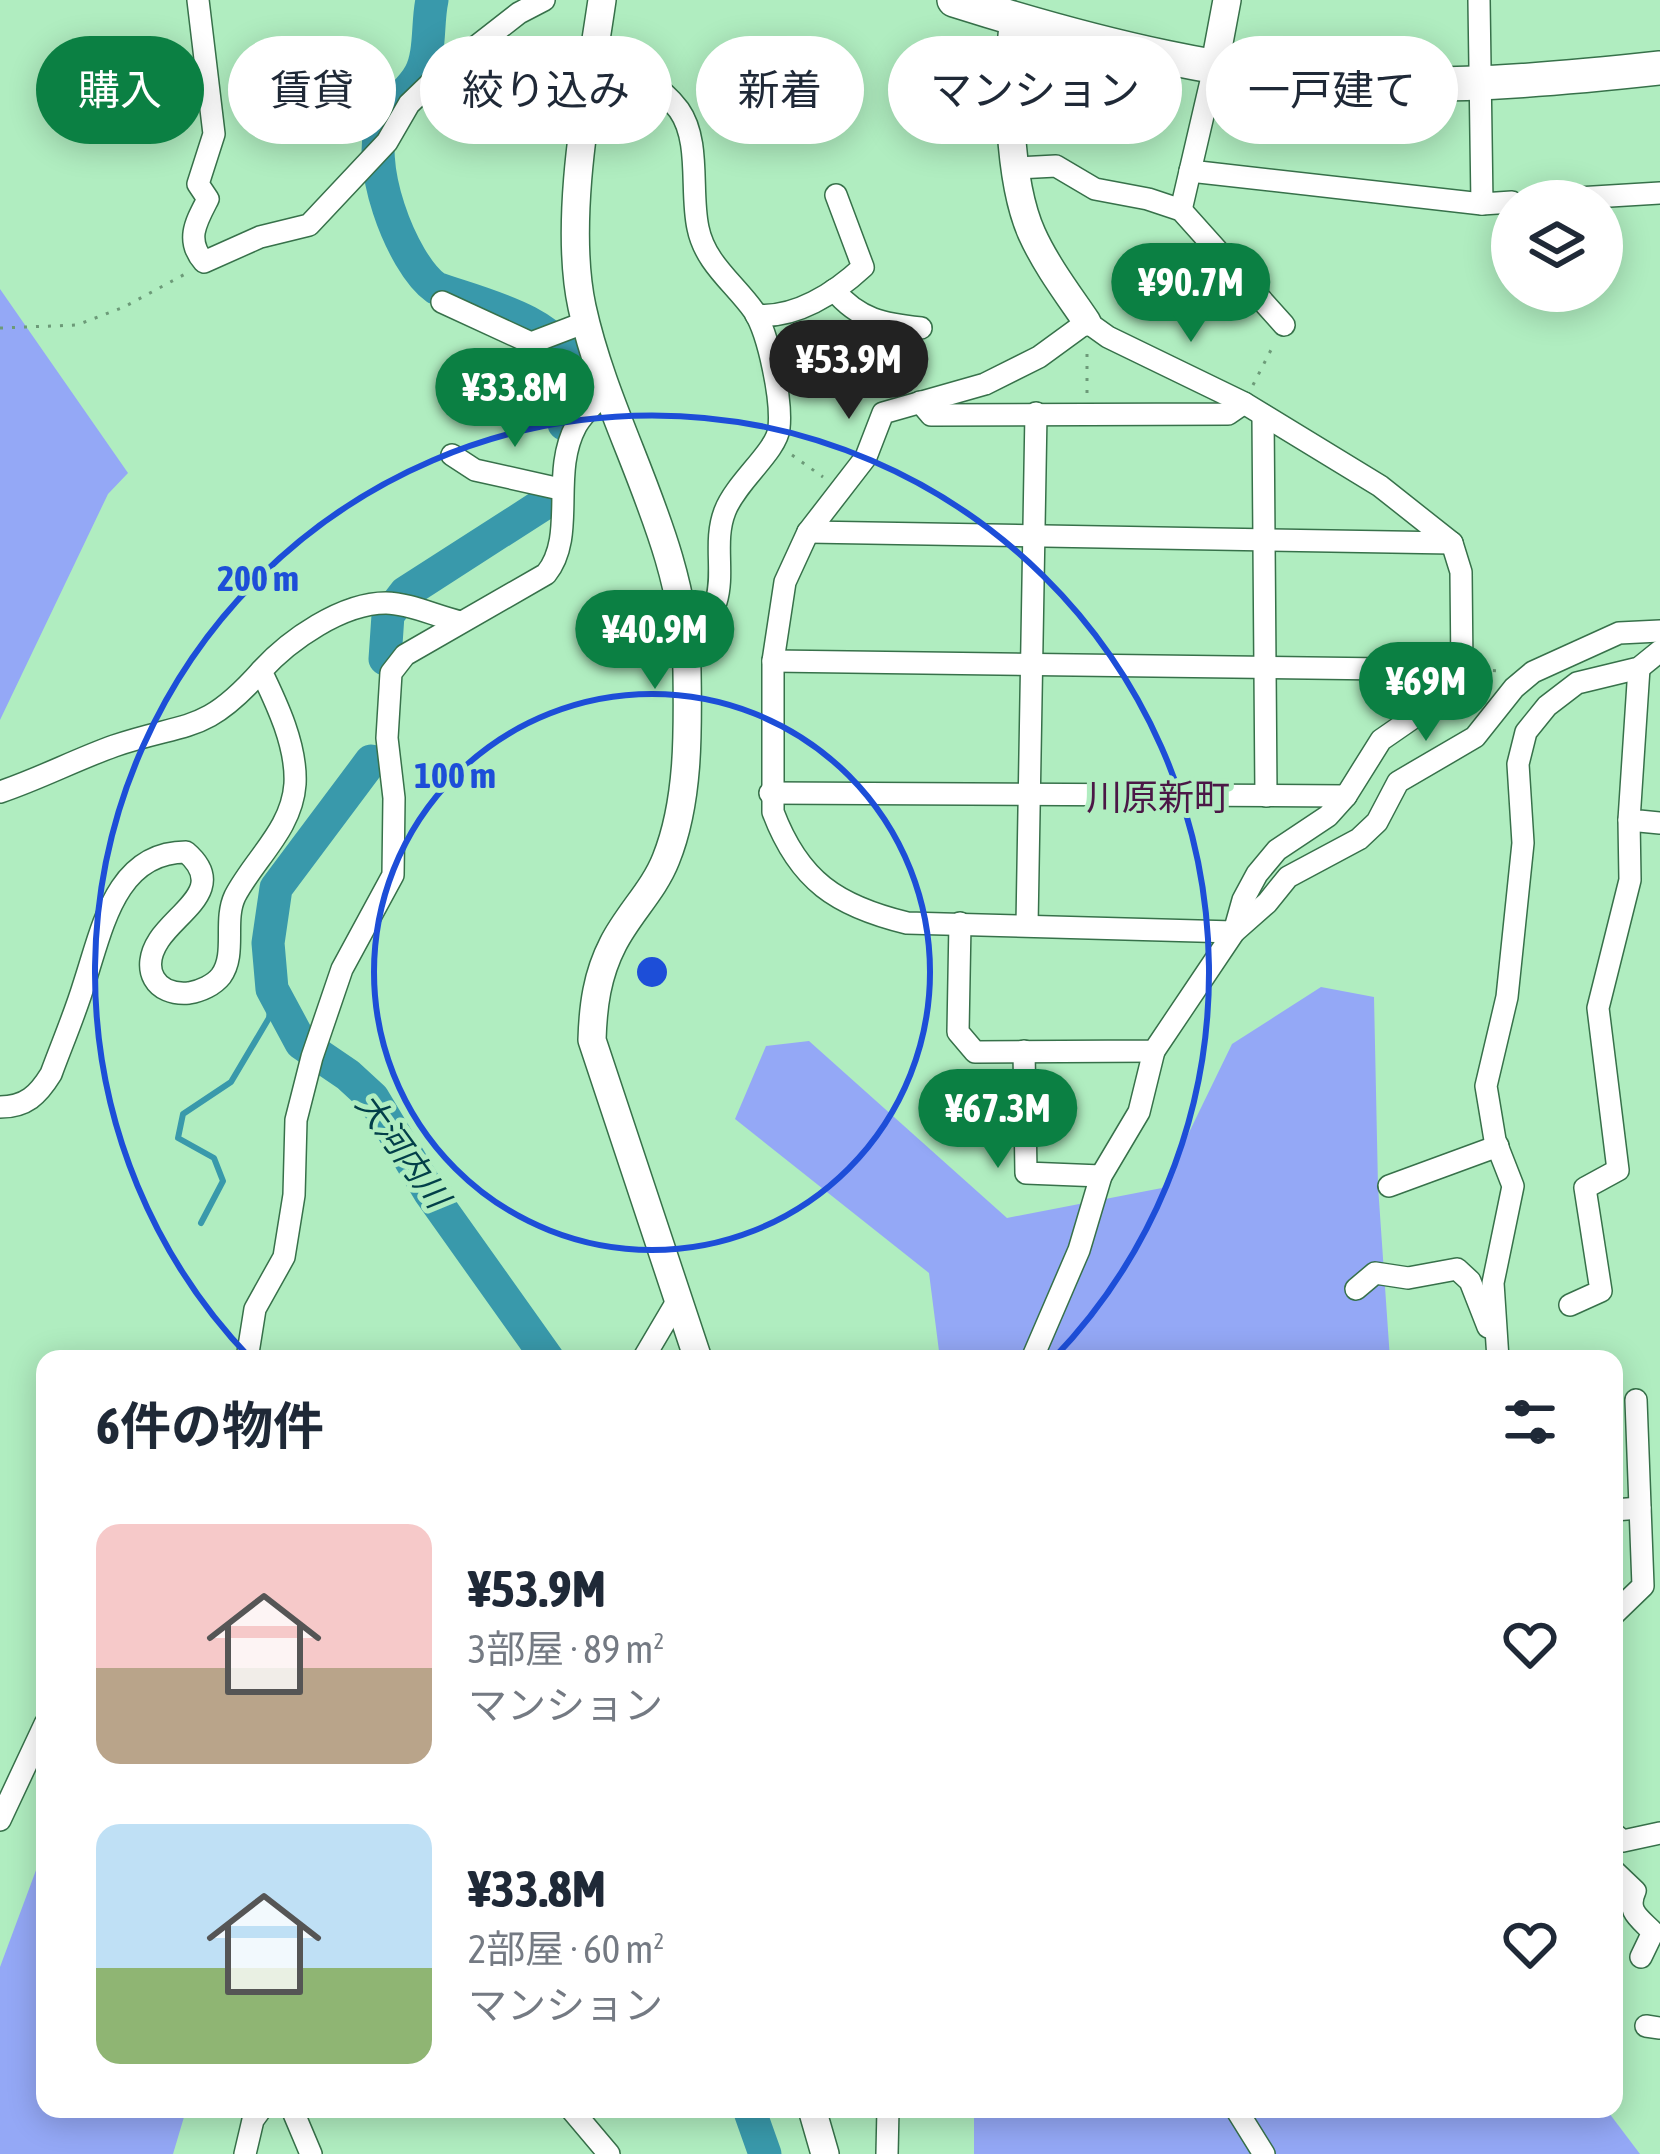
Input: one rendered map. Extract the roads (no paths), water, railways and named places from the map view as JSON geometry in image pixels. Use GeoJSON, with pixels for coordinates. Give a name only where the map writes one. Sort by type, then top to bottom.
{"type":"FeatureCollection","features":[{"type":"Feature","properties":{"kind":"main road"},"geometry":{"type":"LineString","coordinates":[[954,0],[1114,47],[1206,62]]}},
{"type":"Feature","properties":{"kind":"main road"},"geometry":{"type":"LineString","coordinates":[[1458,82],[1660,68]]}},
{"type":"Feature","properties":{"kind":"street"},"geometry":{"type":"LineString","coordinates":[[198,0],[214,134],[198,184],[208,200],[192,230],[196,253],[204,262],[260,237],[310,225],[387,142],[409,104],[437,77],[519,13],[544,0]]}},
{"type":"Feature","properties":{"kind":"street"},"geometry":{"type":"LineString","coordinates":[[597,36],[602,0]]}},
{"type":"Feature","properties":{"kind":"street"},"geometry":{"type":"LineString","coordinates":[[1220,36],[1227,0]]}},
{"type":"Feature","properties":{"kind":"street"},"geometry":{"type":"LineString","coordinates":[[1479,0],[1482,204]]}},
{"type":"Feature","properties":{"kind":"street"},"geometry":{"type":"LineString","coordinates":[[1007,12],[1022,204],[1032,233],[1087,322],[1108,338],[1254,409],[1380,486],[1452,543],[1461,572],[1462,670],[1436,702],[1381,740],[1328,816],[1277,850],[1256,874],[1234,932]]}},
{"type":"Feature","properties":{"kind":"street"},"geometry":{"type":"LineString","coordinates":[[1181,210],[1206,103]]}},
{"type":"Feature","properties":{"kind":"street"},"geometry":{"type":"LineString","coordinates":[[672,104],[681,112],[688,133],[698,227],[705,249],[756,315],[770,355],[780,424],[776,443],[736,488],[722,517],[716,602],[684,621]]}},
{"type":"Feature","properties":{"kind":"street"},"geometry":{"type":"LineString","coordinates":[[583,144],[580,302],[573,327],[608,390],[637,460],[674,572],[687,670],[682,797],[675,831],[665,863],[613,943],[596,985],[592,1040],[695,1350]]}},
{"type":"Feature","properties":{"kind":"street"},"geometry":{"type":"LineString","coordinates":[[1017,168],[1056,166],[1095,189],[1181,210],[1284,325]]}},
{"type":"Feature","properties":{"kind":"street"},"geometry":{"type":"LineString","coordinates":[[1190,171],[1491,203]]}},
{"type":"Feature","properties":{"kind":"street"},"geometry":{"type":"LineString","coordinates":[[1623,195],[1660,193]]}},
{"type":"Feature","properties":{"kind":"street"},"geometry":{"type":"LineString","coordinates":[[756,315],[787,314],[833,290],[863,267],[836,196]]}},
{"type":"Feature","properties":{"kind":"street"},"geometry":{"type":"LineString","coordinates":[[833,290],[874,323],[921,328]]}},
{"type":"Feature","properties":{"kind":"street"},"geometry":{"type":"LineString","coordinates":[[442,302],[531,343],[573,327]]}},
{"type":"Feature","properties":{"kind":"street"},"geometry":{"type":"LineString","coordinates":[[1087,322],[1039,357],[985,384],[883,413],[866,457],[808,532],[785,582],[773,661],[770,794],[777,824],[810,877],[863,912],[907,923],[1234,932]]}},
{"type":"Feature","properties":{"kind":"street"},"geometry":{"type":"LineString","coordinates":[[248,1350],[255,1309],[284,1257],[294,1195],[296,1120],[315,1051],[342,969],[393,875],[394,798],[387,738],[392,673],[405,655],[546,574],[556,562],[562,548],[560,489],[578,423],[608,390]]}},
{"type":"Feature","properties":{"kind":"street"},"geometry":{"type":"LineString","coordinates":[[920,403],[932,415],[1228,414],[1254,409]]}},
{"type":"Feature","properties":{"kind":"street"},"geometry":{"type":"LineString","coordinates":[[1254,409],[1264,540],[1266,796]]}},
{"type":"Feature","properties":{"kind":"street"},"geometry":{"type":"LineString","coordinates":[[1027,925],[1036,413]]}},
{"type":"Feature","properties":{"kind":"street"},"geometry":{"type":"LineString","coordinates":[[452,455],[476,470],[560,489]]}},
{"type":"Feature","properties":{"kind":"street"},"geometry":{"type":"LineString","coordinates":[[808,532],[1452,543]]}},
{"type":"Feature","properties":{"kind":"street"},"geometry":{"type":"LineString","coordinates":[[0,792],[114,746],[185,729],[217,715],[285,645],[331,618],[393,605],[461,622]]}},
{"type":"Feature","properties":{"kind":"street"},"geometry":{"type":"LineString","coordinates":[[1036,1350],[1078,1250],[1101,1176],[1138,1112],[1154,1051],[1234,932],[1288,877],[1359,839],[1376,822],[1398,782],[1475,737],[1533,672],[1618,634],[1660,631]]}},
{"type":"Feature","properties":{"kind":"street"},"geometry":{"type":"LineString","coordinates":[[1498,1350],[1492,1283],[1513,1186],[1498,1146],[1486,1086],[1507,997],[1522,843],[1518,764],[1526,732],[1547,706],[1577,683],[1639,668],[1660,651]]}},
{"type":"Feature","properties":{"kind":"street"},"geometry":{"type":"LineString","coordinates":[[773,661],[1462,670]]}},
{"type":"Feature","properties":{"kind":"street"},"geometry":{"type":"LineString","coordinates":[[1570,1305],[1601,1291],[1585,1188],[1618,1170],[1598,1007],[1630,880],[1639,668]]}},
{"type":"Feature","properties":{"kind":"street"},"geometry":{"type":"LineString","coordinates":[[0,1108],[26,1103],[51,1074],[117,891],[138,865],[156,855],[186,852],[202,872],[197,898],[157,943],[150,967],[153,982],[161,989],[187,993],[218,980],[227,964],[235,897],[289,815],[295,785],[293,760],[261,671]]}},
{"type":"Feature","properties":{"kind":"street"},"geometry":{"type":"LineString","coordinates":[[770,794],[1346,796]]}},
{"type":"Feature","properties":{"kind":"street"},"geometry":{"type":"LineString","coordinates":[[1630,820],[1660,823]]}},
{"type":"Feature","properties":{"kind":"street"},"geometry":{"type":"LineString","coordinates":[[960,922],[958,1032],[975,1052],[1154,1051]]}},
{"type":"Feature","properties":{"kind":"street"},"geometry":{"type":"LineString","coordinates":[[1024,1051],[1026,1173],[1101,1176]]}},
{"type":"Feature","properties":{"kind":"street"},"geometry":{"type":"LineString","coordinates":[[1389,1186],[1498,1146]]}},
{"type":"Feature","properties":{"kind":"street"},"geometry":{"type":"LineString","coordinates":[[1356,1289],[1375,1274],[1408,1278],[1457,1269],[1470,1281],[1496,1350]]}},
{"type":"Feature","properties":{"kind":"street"},"geometry":{"type":"LineString","coordinates":[[648,1350],[679,1298]]}},
{"type":"Feature","properties":{"kind":"street"},"geometry":{"type":"LineString","coordinates":[[1623,1605],[1643,1586],[1629,1412]]}},
{"type":"Feature","properties":{"kind":"street"},"geometry":{"type":"LineString","coordinates":[[1623,1509],[1640,1508]]}},
{"type":"Feature","properties":{"kind":"street"},"geometry":{"type":"LineString","coordinates":[[0,1820],[36,1743]]}},
{"type":"Feature","properties":{"kind":"street"},"geometry":{"type":"LineString","coordinates":[[1623,1842],[1660,1833]]}},
{"type":"Feature","properties":{"kind":"street"},"geometry":{"type":"LineString","coordinates":[[1623,1880],[1634,1891],[1633,1913],[1653,1931],[1641,1957]]}},
{"type":"Feature","properties":{"kind":"street"},"geometry":{"type":"LineString","coordinates":[[245,2154],[255,2118]]}},
{"type":"Feature","properties":{"kind":"street"},"geometry":{"type":"LineString","coordinates":[[296,2118],[311,2154]]}},
{"type":"Feature","properties":{"kind":"street"},"geometry":{"type":"LineString","coordinates":[[579,2118],[609,2154]]}},
{"type":"Feature","properties":{"kind":"street"},"geometry":{"type":"LineString","coordinates":[[815,2118],[825,2154]]}},
{"type":"Feature","properties":{"kind":"street"},"geometry":{"type":"LineString","coordinates":[[887,2154],[888,2118]]}},
{"type":"Feature","properties":{"kind":"street"},"geometry":{"type":"LineString","coordinates":[[1242,2118],[1264,2154]]}},
{"type":"Feature","properties":{"kind":"waterway","name":"大河内川"},"geometry":{"type":"LineString","coordinates":[[432,0],[423,66],[385,118],[379,136],[378,158],[389,209],[410,257],[436,288],[534,325],[563,351],[570,381],[564,424]]}},
{"type":"Feature","properties":{"kind":"waterway","name":"大河内川"},"geometry":{"type":"LineString","coordinates":[[385,659],[388,615],[405,593],[545,503]]}},
{"type":"Feature","properties":{"kind":"waterway","name":"大河内川"},"geometry":{"type":"LineString","coordinates":[[371,761],[276,888],[268,943],[272,989],[301,1043],[373,1098],[430,1193],[542,1350]]}},
{"type":"Feature","properties":{"kind":"waterway"},"geometry":{"type":"LineString","coordinates":[[201,1223],[223,1181],[214,1158],[178,1138],[183,1114],[231,1082],[269,1018],[272,989]]}},
{"type":"Feature","properties":{"kind":"waterway","name":"大河内川"},"geometry":{"type":"LineString","coordinates":[[752,2118],[765,2154]]}},
{"type":"Feature","properties":{"kind":"district","name":"川原新町"},"geometry":{"type":"Point","coordinates":[1158,797]}}]}
